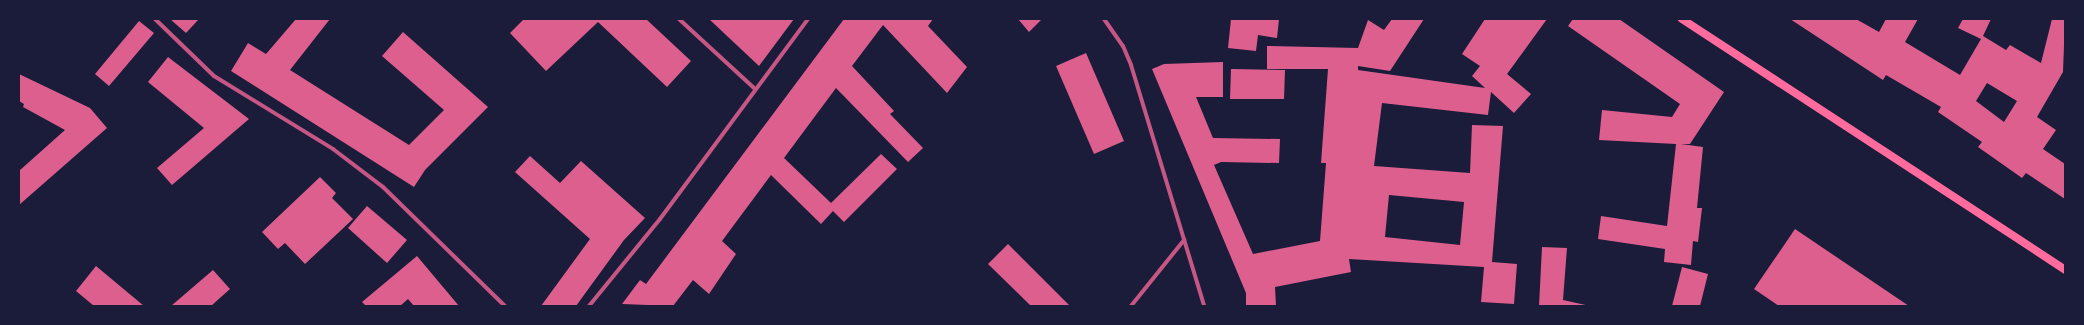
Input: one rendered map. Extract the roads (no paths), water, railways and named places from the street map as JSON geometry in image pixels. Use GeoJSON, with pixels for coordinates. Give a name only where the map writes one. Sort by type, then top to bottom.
{"type":"FeatureCollection","features":[{"type":"Feature","properties":{"kind":"main road"},"geometry":{"type":"LineString","coordinates":[[1682,19],[2065,270]]}},
{"type":"Feature","properties":{"kind":"street"},"geometry":{"type":"LineString","coordinates":[[155,19],[214,76],[333,148],[383,187],[504,306]]}},
{"type":"Feature","properties":{"kind":"street"},"geometry":{"type":"LineString","coordinates":[[679,19],[755,89]]}},
{"type":"Feature","properties":{"kind":"street"},"geometry":{"type":"LineString","coordinates":[[589,306],[660,219],[808,19]]}},
{"type":"Feature","properties":{"kind":"street"},"geometry":{"type":"LineString","coordinates":[[1104,19],[1123,46],[1131,65],[1204,306]]}},
{"type":"Feature","properties":{"kind":"street"},"geometry":{"type":"LineString","coordinates":[[1131,306],[1184,240]]}}]}
